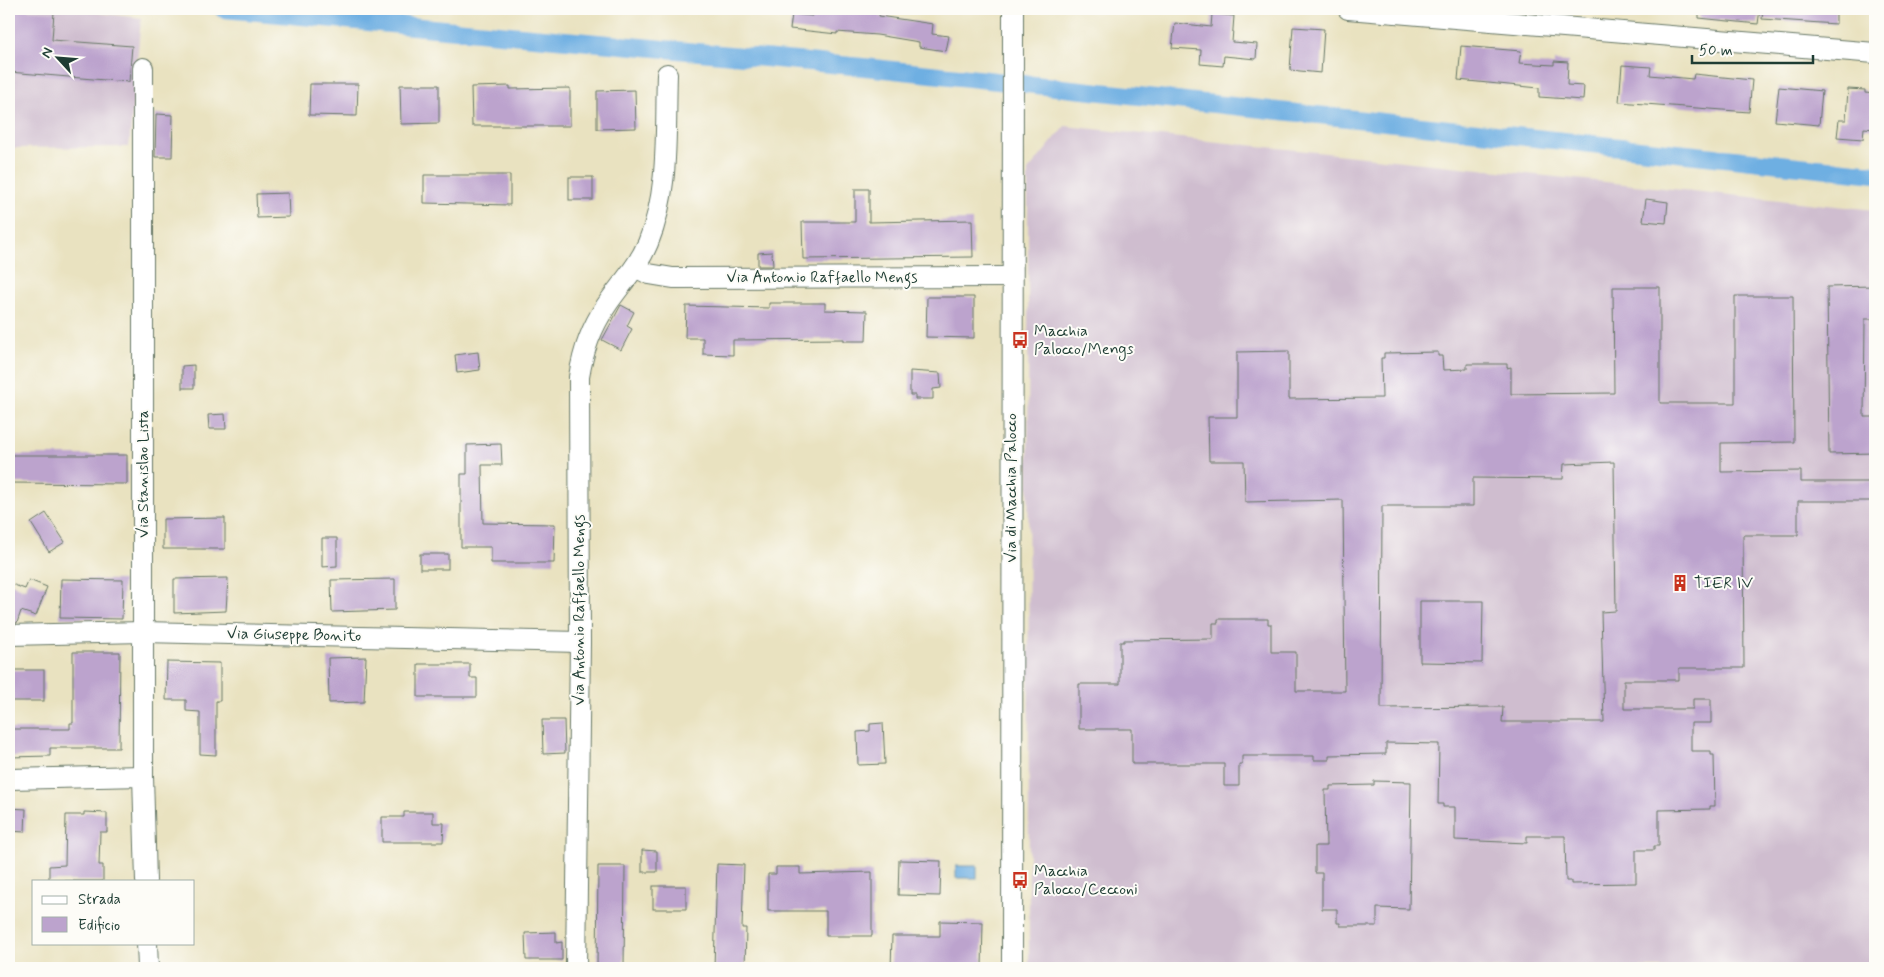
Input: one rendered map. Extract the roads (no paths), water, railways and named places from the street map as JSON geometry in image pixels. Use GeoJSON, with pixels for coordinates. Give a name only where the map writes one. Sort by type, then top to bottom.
{"type":"FeatureCollection","features":[{"type":"Feature","properties":{"kind":"street","name":"Via di Macchia Palocco"},"geometry":{"type":"LineString","coordinates":[[1012,9],[1012,968]]}},
{"type":"Feature","properties":{"kind":"street"},"geometry":{"type":"LineString","coordinates":[[1348,9],[1875,52]]}},
{"type":"Feature","properties":{"kind":"street","name":"Via Stanislao Lista"},"geometry":{"type":"LineString","coordinates":[[143,68],[143,776],[146,880]]}},
{"type":"Feature","properties":{"kind":"street","name":"Via Antonio Raffaello Mengs"},"geometry":{"type":"LineString","coordinates":[[576,968],[580,642],[579,415],[581,367],[587,342],[600,315],[635,267],[648,244],[662,193],[667,74]]}},
{"type":"Feature","properties":{"kind":"street","name":"Via Antonio Raffaello Mengs"},"geometry":{"type":"LineString","coordinates":[[635,267],[649,274],[673,278],[1012,277]]}},
{"type":"Feature","properties":{"kind":"street","name":"Via Giuseppe Bonito"},"geometry":{"type":"LineString","coordinates":[[9,635],[143,632],[580,642]]}},
{"type":"Feature","properties":{"kind":"street"},"geometry":{"type":"LineString","coordinates":[[9,779],[143,776]]}},
{"type":"Feature","properties":{"kind":"street"},"geometry":{"type":"LineString","coordinates":[[147,944],[148,968]]}},
{"type":"Feature","properties":{"kind":"water"},"geometry":{"type":"Polygon","coordinates":[[[956,866],[977,866],[977,878],[956,878],[956,866]]]}},
{"type":"Feature","properties":{"kind":"waterway"},"geometry":{"type":"LineString","coordinates":[[223,9],[874,68],[1875,174]]}},
{"type":"Feature","properties":{"kind":"place","name":"Macchia Palocco/Mengs"},"geometry":{"type":"Point","coordinates":[1020,340]}},
{"type":"Feature","properties":{"kind":"place","name":"TIER IV"},"geometry":{"type":"Point","coordinates":[1680,583]}},
{"type":"Feature","properties":{"kind":"place","name":"Macchia Palocco/Cecconi"},"geometry":{"type":"Point","coordinates":[1020,880]}}]}
